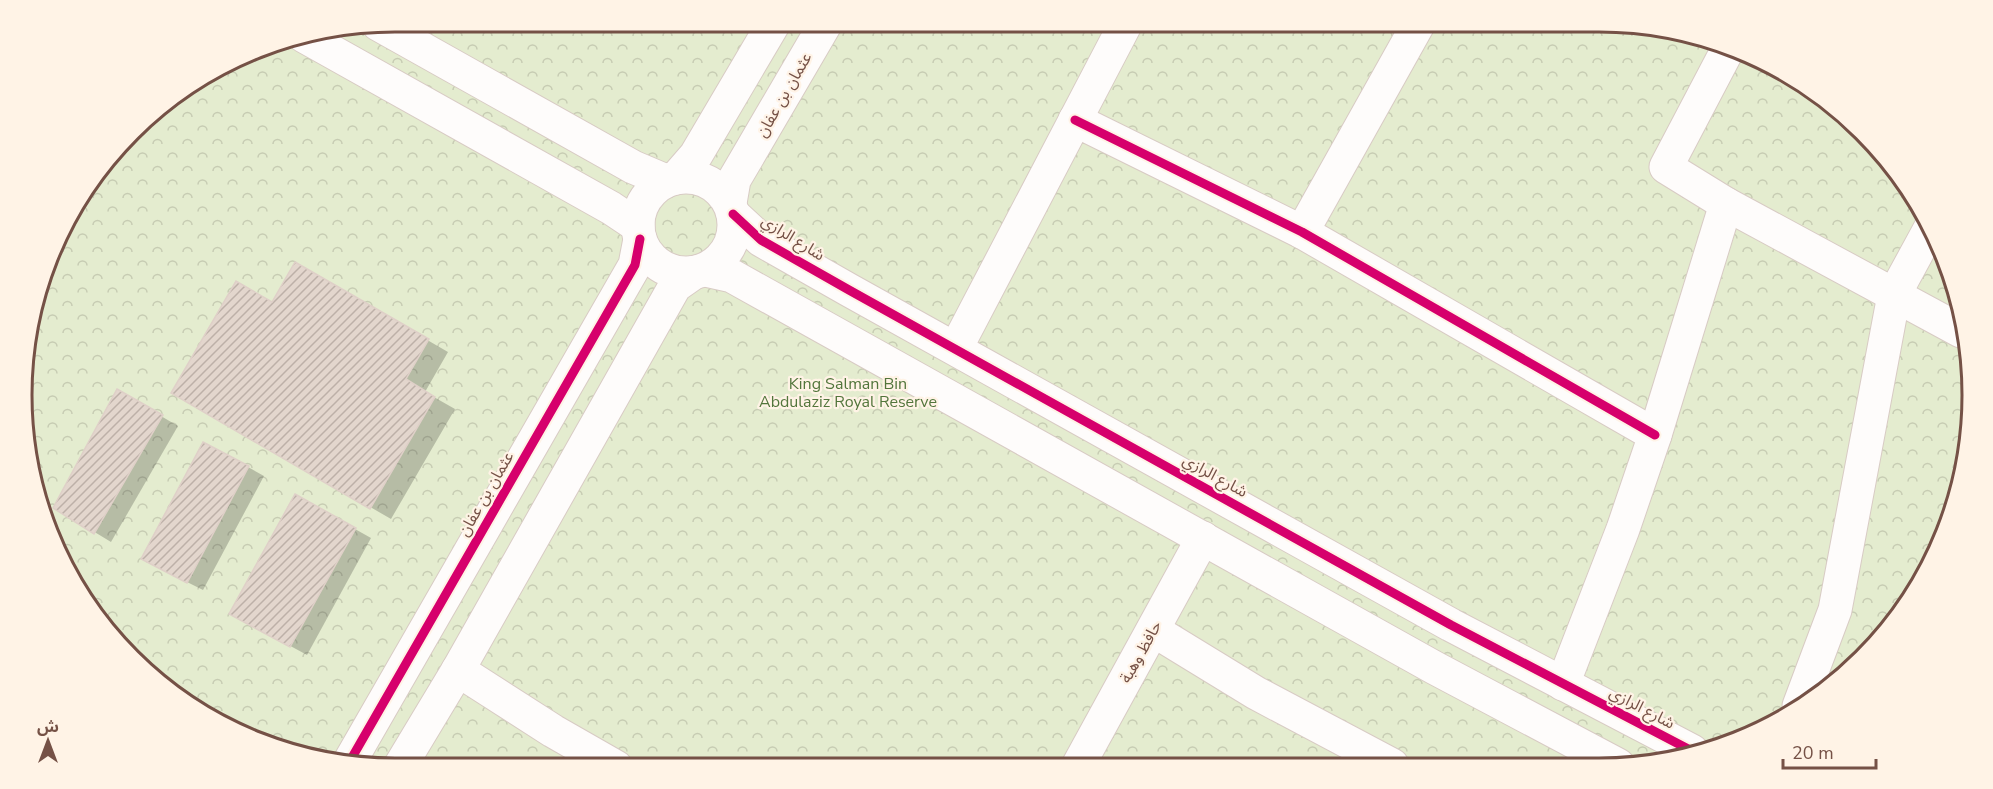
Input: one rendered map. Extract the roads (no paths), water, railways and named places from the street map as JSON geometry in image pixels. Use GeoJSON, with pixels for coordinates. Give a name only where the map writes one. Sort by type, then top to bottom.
{"type":"FeatureCollection","features":[{"type":"Feature","properties":{"kind":"street"},"geometry":{"type":"LineString","coordinates":[[392,32],[633,167],[671,180]]}},
{"type":"Feature","properties":{"kind":"street"},"geometry":{"type":"LineString","coordinates":[[671,180],[696,155],[769,32]]}},
{"type":"Feature","properties":{"kind":"street","name":"عثمان بن عفان"},"geometry":{"type":"LineString","coordinates":[[731,208],[734,180],[821,32]]}},
{"type":"Feature","properties":{"kind":"street"},"geometry":{"type":"LineString","coordinates":[[956,348],[1120,32]]}},
{"type":"Feature","properties":{"kind":"street"},"geometry":{"type":"LineString","coordinates":[[1302,232],[1414,32]]}},
{"type":"Feature","properties":{"kind":"street"},"geometry":{"type":"LineString","coordinates":[[313,41],[611,208],[639,232]]}},
{"type":"Feature","properties":{"kind":"street"},"geometry":{"type":"LineString","coordinates":[[1726,55],[1666,167],[1726,204],[1956,328]]}},
{"type":"Feature","properties":{"kind":"street"},"geometry":{"type":"LineString","coordinates":[[1075,120],[1302,232],[1655,435]]}},
{"type":"Feature","properties":{"kind":"street"},"geometry":{"type":"LineString","coordinates":[[405,758],[458,670],[675,286],[700,271],[721,259],[732,242],[735,222],[731,208],[717,187],[701,178],[683,176],[651,191],[641,207],[639,232],[642,244],[652,260],[668,270],[687,273],[700,271],[732,276],[1434,668],[1604,758]]}},
{"type":"Feature","properties":{"kind":"street"},"geometry":{"type":"LineString","coordinates":[[1563,684],[1623,529],[1655,435],[1726,204]]}},
{"type":"Feature","properties":{"kind":"street","name":"شارع الرازي"},"geometry":{"type":"LineString","coordinates":[[731,208],[761,240],[1451,625],[1684,747]]}},
{"type":"Feature","properties":{"kind":"street","name":"عثمان بن عفان"},"geometry":{"type":"LineString","coordinates":[[354,755],[635,265],[639,232]]}},
{"type":"Feature","properties":{"kind":"street"},"geometry":{"type":"LineString","coordinates":[[1804,693],[1835,610],[1894,295],[1925,237]]}},
{"type":"Feature","properties":{"kind":"street","name":"حافظ وهبة"},"geometry":{"type":"LineString","coordinates":[[1082,758],[1203,538]]}},
{"type":"Feature","properties":{"kind":"street"},"geometry":{"type":"LineString","coordinates":[[1153,630],[1256,693],[1379,758]]}},
{"type":"Feature","properties":{"kind":"street"},"geometry":{"type":"LineString","coordinates":[[458,670],[553,731],[600,758]]}},
{"type":"Feature","properties":{"kind":"park label","name":"King Salman Bin Abdulaziz Royal Reserve"},"geometry":{"type":"Point","coordinates":[848,393]}}]}
